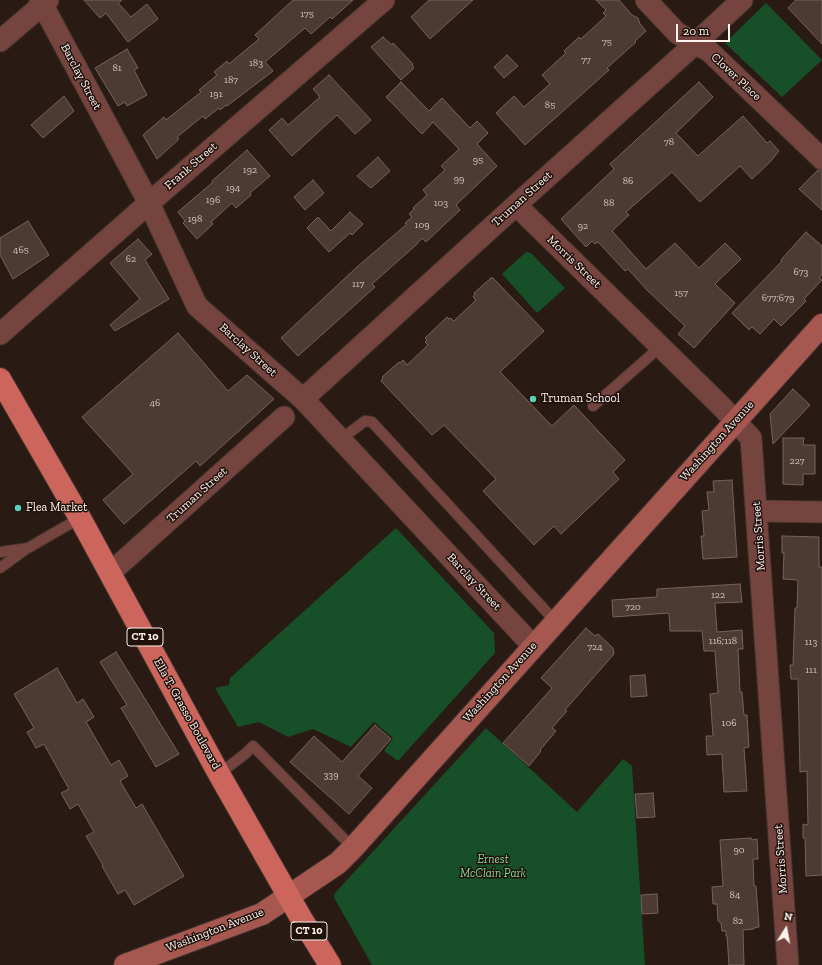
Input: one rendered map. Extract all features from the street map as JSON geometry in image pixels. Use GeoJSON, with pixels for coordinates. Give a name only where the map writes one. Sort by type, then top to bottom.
{"type":"FeatureCollection","features":[{"type":"Feature","properties":{"kind":"main road","name":"Washington Avenue"},"geometry":{"type":"LineString","coordinates":[[125,965],[262,914],[338,863],[555,621],[821,329]]}},
{"type":"Feature","properties":{"kind":"main road","name":"Ella T. Grasso Boulevard"},"geometry":{"type":"LineString","coordinates":[[0,379],[80,518],[219,774],[330,965]]}},
{"type":"Feature","properties":{"kind":"street","name":"Frank Street"},"geometry":{"type":"LineString","coordinates":[[0,334],[384,0]]}},
{"type":"Feature","properties":{"kind":"street","name":"Clover Place"},"geometry":{"type":"LineString","coordinates":[[646,0],[677,33],[709,51],[822,159]]}},
{"type":"Feature","properties":{"kind":"street","name":"Truman Street"},"geometry":{"type":"LineString","coordinates":[[303,400],[742,0]]}},
{"type":"Feature","properties":{"kind":"street","name":"Barclay Street"},"geometry":{"type":"LineString","coordinates":[[43,2],[149,203],[197,306],[303,400],[533,646]]}},
{"type":"Feature","properties":{"kind":"street"},"geometry":{"type":"LineString","coordinates":[[0,41],[43,2]]}},
{"type":"Feature","properties":{"kind":"street","name":"Morris Street"},"geometry":{"type":"LineString","coordinates":[[516,205],[736,421],[751,438],[788,965]]}},
{"type":"Feature","properties":{"kind":"street","name":"Truman Street"},"geometry":{"type":"LineString","coordinates":[[110,573],[284,417]]}},
{"type":"Feature","properties":{"kind":"street"},"geometry":{"type":"LineString","coordinates":[[757,511],[822,512]]}},
{"type":"Feature","properties":{"kind":"lane"},"geometry":{"type":"LineString","coordinates":[[593,406],[660,347]]}},
{"type":"Feature","properties":{"kind":"lane"},"geometry":{"type":"LineString","coordinates":[[341,439],[365,421],[372,422],[555,621]]}},
{"type":"Feature","properties":{"kind":"lane"},"geometry":{"type":"LineString","coordinates":[[0,568],[28,548],[80,518]]}},
{"type":"Feature","properties":{"kind":"lane"},"geometry":{"type":"LineString","coordinates":[[0,552],[28,548]]}},
{"type":"Feature","properties":{"kind":"lane"},"geometry":{"type":"LineString","coordinates":[[219,774],[246,754],[253,746],[353,848]]}},
{"type":"Feature","properties":{"kind":"green space"},"geometry":{"type":"Polygon","coordinates":[[[766,3],[822,60],[782,97],[725,43],[766,3]]]}},
{"type":"Feature","properties":{"kind":"green space"},"geometry":{"type":"Polygon","coordinates":[[[526,252],[531,253],[565,288],[537,313],[502,274],[526,252]]]}},
{"type":"Feature","properties":{"kind":"green space"},"geometry":{"type":"Polygon","coordinates":[[[396,528],[494,633],[495,653],[398,761],[384,751],[393,738],[374,722],[351,747],[313,729],[288,737],[259,722],[238,727],[215,688],[229,685],[230,678],[396,528]]]}},
{"type":"Feature","properties":{"kind":"green space","name":"Ernest McClain Park"},"geometry":{"type":"Polygon","coordinates":[[[486,728],[577,812],[623,759],[632,766],[645,965],[372,965],[337,903],[334,897],[335,893],[486,728]]]}},
{"type":"Feature","properties":{"kind":"building"},"geometry":{"type":"Polygon","coordinates":[[[84,0],[122,0],[118,3],[131,17],[147,4],[158,19],[128,42],[106,13],[100,18],[84,0]]]}},
{"type":"Feature","properties":{"kind":"building"},"geometry":{"type":"Polygon","coordinates":[[[293,0],[353,0],[332,19],[330,17],[311,34],[305,28],[265,62],[273,71],[227,106],[226,105],[220,110],[219,108],[205,119],[203,116],[177,137],[179,139],[157,159],[143,135],[164,117],[166,120],[201,92],[199,90],[217,75],[214,72],[227,61],[229,64],[259,39],[255,35],[293,0]]]}},
{"type":"Feature","properties":{"kind":"building"},"geometry":{"type":"Polygon","coordinates":[[[429,0],[473,0],[430,39],[411,17],[429,0]]]}},
{"type":"Feature","properties":{"kind":"building"},"geometry":{"type":"Polygon","coordinates":[[[596,0],[619,0],[632,15],[638,18],[640,24],[646,31],[607,68],[609,70],[525,145],[496,113],[514,96],[524,107],[550,84],[542,75],[566,53],[564,51],[579,37],[581,39],[606,16],[603,13],[606,10],[596,0]]]}},
{"type":"Feature","properties":{"kind":"building"},"geometry":{"type":"Polygon","coordinates":[[[796,0],[822,0],[822,44],[788,8],[796,0]]]}},
{"type":"Feature","properties":{"kind":"building"},"geometry":{"type":"Polygon","coordinates":[[[383,37],[392,45],[393,43],[413,64],[412,65],[414,68],[401,80],[371,47],[383,37]]]}},
{"type":"Feature","properties":{"kind":"building"},"geometry":{"type":"Polygon","coordinates":[[[127,49],[138,68],[134,70],[147,95],[127,106],[125,102],[118,106],[95,68],[127,49]]]}},
{"type":"Feature","properties":{"kind":"building"},"geometry":{"type":"Polygon","coordinates":[[[507,55],[518,66],[504,78],[494,67],[507,55]]]}},
{"type":"Feature","properties":{"kind":"building"},"geometry":{"type":"Polygon","coordinates":[[[329,75],[371,120],[355,134],[337,115],[292,156],[269,130],[282,118],[288,125],[320,97],[313,89],[329,75]]]}},
{"type":"Feature","properties":{"kind":"building"},"geometry":{"type":"Polygon","coordinates":[[[401,82],[429,111],[442,98],[470,128],[477,121],[488,133],[477,144],[497,166],[456,205],[460,210],[426,242],[422,238],[372,284],[375,287],[298,356],[281,338],[357,267],[407,224],[405,223],[412,217],[409,214],[414,209],[413,208],[427,195],[423,190],[445,170],[441,166],[459,149],[433,122],[422,134],[386,97],[401,82]]]}},
{"type":"Feature","properties":{"kind":"building"},"geometry":{"type":"Polygon","coordinates":[[[699,82],[713,97],[676,133],[698,156],[743,116],[767,143],[770,141],[779,151],[752,179],[740,166],[700,202],[672,172],[626,212],[629,215],[612,231],[646,269],[675,243],[699,268],[725,243],[741,259],[715,284],[735,303],[694,348],[678,334],[685,326],[648,291],[628,269],[625,271],[598,242],[595,244],[592,241],[586,247],[561,219],[614,169],[610,164],[699,82]]]}},
{"type":"Feature","properties":{"kind":"building"},"geometry":{"type":"Polygon","coordinates":[[[64,96],[74,111],[43,138],[31,125],[64,96]]]}},
{"type":"Feature","properties":{"kind":"building"},"geometry":{"type":"Polygon","coordinates":[[[247,150],[270,176],[250,193],[251,195],[236,208],[232,203],[211,222],[213,224],[197,239],[183,223],[185,221],[178,212],[247,150]]]}},
{"type":"Feature","properties":{"kind":"building"},"geometry":{"type":"Polygon","coordinates":[[[378,157],[390,171],[371,188],[357,176],[378,157]]]}},
{"type":"Feature","properties":{"kind":"building"},"geometry":{"type":"Polygon","coordinates":[[[818,170],[822,171],[822,210],[799,189],[818,170]]]}},
{"type":"Feature","properties":{"kind":"building"},"geometry":{"type":"Polygon","coordinates":[[[313,180],[324,193],[305,210],[294,197],[313,180]]]}},
{"type":"Feature","properties":{"kind":"building"},"geometry":{"type":"Polygon","coordinates":[[[350,212],[363,224],[352,235],[350,233],[329,252],[307,228],[318,217],[331,231],[350,212]]]}},
{"type":"Feature","properties":{"kind":"building"},"geometry":{"type":"Polygon","coordinates":[[[28,221],[49,255],[13,279],[0,255],[0,238],[28,221]]]}},
{"type":"Feature","properties":{"kind":"building"},"geometry":{"type":"Polygon","coordinates":[[[806,232],[822,246],[822,274],[819,278],[822,280],[804,299],[806,301],[781,326],[774,319],[760,334],[752,327],[749,330],[732,313],[782,261],[781,260],[806,232]]]}},
{"type":"Feature","properties":{"kind":"building"},"geometry":{"type":"Polygon","coordinates":[[[138,239],[152,254],[145,260],[169,299],[115,331],[110,325],[140,299],[110,263],[138,239]]]}},
{"type":"Feature","properties":{"kind":"building"},"geometry":{"type":"Polygon","coordinates":[[[491,278],[493,278],[544,331],[500,372],[552,426],[574,405],[625,460],[613,472],[619,479],[561,534],[554,526],[534,545],[483,491],[496,479],[444,425],[432,435],[381,381],[383,378],[382,377],[399,362],[400,363],[403,360],[407,365],[428,345],[425,342],[427,340],[425,338],[447,317],[454,321],[476,300],[473,297],[475,294],[474,293],[491,278]]]}},
{"type":"Feature","properties":{"kind":"building"},"geometry":{"type":"Polygon","coordinates":[[[178,333],[228,391],[247,375],[274,399],[200,466],[196,461],[124,524],[103,500],[133,474],[82,417],[178,333]]]}},
{"type":"Feature","properties":{"kind":"building"},"geometry":{"type":"Polygon","coordinates":[[[793,389],[810,405],[773,444],[770,414],[793,389]]]}},
{"type":"Feature","properties":{"kind":"building"},"geometry":{"type":"Polygon","coordinates":[[[783,438],[804,438],[803,445],[815,445],[815,474],[803,474],[803,485],[783,484],[783,438]]]}},
{"type":"Feature","properties":{"kind":"building"},"geometry":{"type":"Polygon","coordinates":[[[732,480],[737,557],[703,559],[701,536],[704,536],[702,511],[709,510],[707,492],[714,492],[713,481],[732,480]]]}},
{"type":"Feature","properties":{"kind":"building"},"geometry":{"type":"Polygon","coordinates":[[[782,536],[819,537],[819,567],[822,567],[822,875],[806,876],[803,824],[808,825],[807,771],[800,772],[798,679],[791,679],[790,665],[793,665],[795,608],[797,608],[798,580],[783,579],[784,553],[782,553],[782,536]]]}},
{"type":"Feature","properties":{"kind":"building"},"geometry":{"type":"Polygon","coordinates":[[[740,584],[742,602],[715,603],[717,632],[742,630],[743,649],[738,649],[740,692],[742,692],[744,715],[747,715],[749,747],[744,748],[747,791],[724,792],[722,754],[707,755],[706,736],[713,736],[710,694],[718,693],[715,651],[704,651],[702,631],[670,631],[669,613],[613,617],[612,600],[657,597],[657,589],[740,584]]]}},
{"type":"Feature","properties":{"kind":"building"},"geometry":{"type":"Polygon","coordinates":[[[586,628],[595,636],[598,634],[613,648],[614,654],[565,710],[567,711],[552,728],[556,731],[529,766],[503,743],[552,688],[541,678],[586,628]]]}},
{"type":"Feature","properties":{"kind":"building"},"geometry":{"type":"Polygon","coordinates":[[[116,652],[179,754],[156,767],[121,708],[127,705],[100,662],[116,652]]]}},
{"type":"Feature","properties":{"kind":"building"},"geometry":{"type":"Polygon","coordinates":[[[57,668],[77,703],[83,699],[94,717],[86,722],[111,765],[119,760],[128,776],[120,781],[136,808],[142,804],[184,876],[134,905],[125,890],[118,894],[102,866],[103,865],[86,836],[94,832],[78,804],[70,809],[61,793],[69,789],[44,744],[36,748],[27,732],[34,728],[14,694],[57,668]]]}},
{"type":"Feature","properties":{"kind":"building"},"geometry":{"type":"Polygon","coordinates":[[[645,675],[647,696],[631,697],[630,676],[645,675]]]}},
{"type":"Feature","properties":{"kind":"building"},"geometry":{"type":"Polygon","coordinates":[[[375,725],[391,739],[358,776],[372,788],[349,814],[290,762],[314,736],[342,762],[375,725]]]}},
{"type":"Feature","properties":{"kind":"building"},"geometry":{"type":"Polygon","coordinates":[[[653,793],[655,817],[637,818],[635,794],[653,793]]]}},
{"type":"Feature","properties":{"kind":"building"},"geometry":{"type":"Polygon","coordinates":[[[751,838],[751,840],[757,839],[758,859],[753,859],[754,886],[756,886],[759,927],[743,930],[744,965],[729,965],[726,931],[722,931],[721,923],[718,921],[717,904],[713,904],[712,887],[723,886],[720,840],[751,838]]]}},
{"type":"Feature","properties":{"kind":"building"},"geometry":{"type":"Polygon","coordinates":[[[657,894],[658,913],[642,914],[641,895],[657,894]]]}},
{"type":"Feature","properties":{"kind":"place","name":"Truman School"},"geometry":{"type":"Point","coordinates":[533,399]}},
{"type":"Feature","properties":{"kind":"place","name":"Flea Market"},"geometry":{"type":"Point","coordinates":[18,508]}}]}
